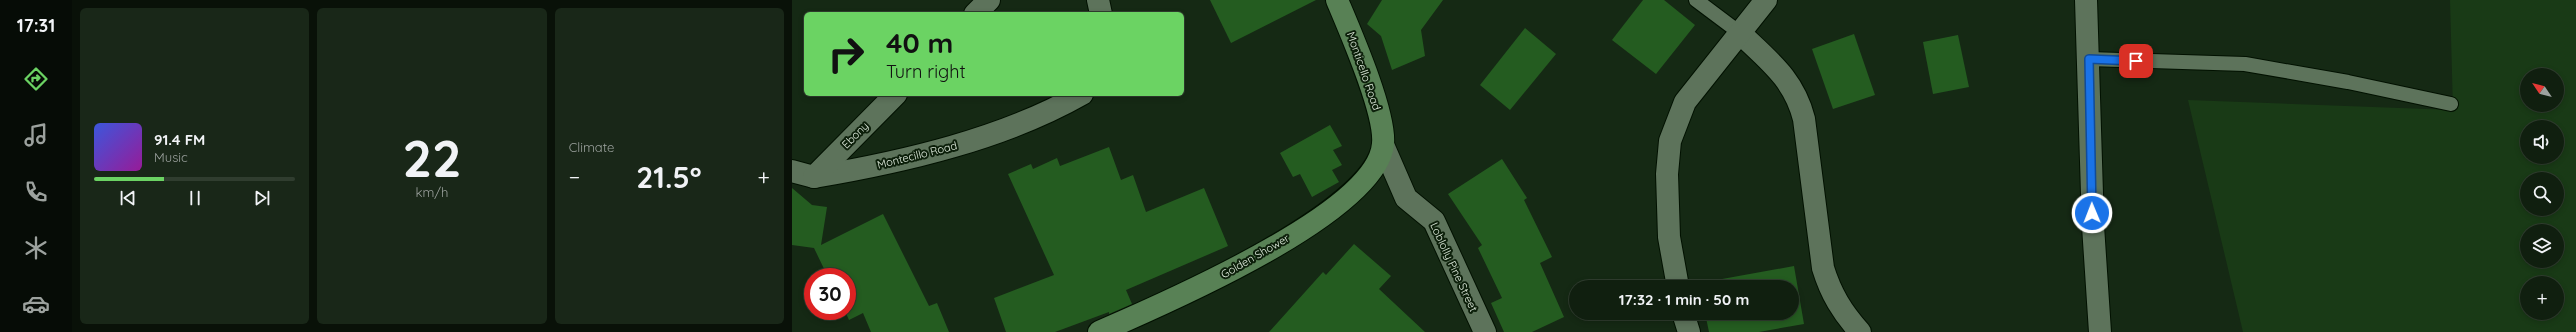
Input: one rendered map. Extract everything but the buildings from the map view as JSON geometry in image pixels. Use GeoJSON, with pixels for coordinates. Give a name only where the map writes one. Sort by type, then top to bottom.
{"type":"FeatureCollection","features":[{"type":"Feature","properties":{"kind":"main road","name":"Monticello Road"},"geometry":{"type":"LineString","coordinates":[[1337,0],[1354,38],[1380,119],[1383,145]]}},
{"type":"Feature","properties":{"kind":"main road","name":"Golden Shower"},"geometry":{"type":"LineString","coordinates":[[1099,332],[1218,277],[1284,241],[1358,187],[1376,166],[1383,145]]}},
{"type":"Feature","properties":{"kind":"street"},"geometry":{"type":"LineString","coordinates":[[977,12],[989,0]]}},
{"type":"Feature","properties":{"kind":"street"},"geometry":{"type":"LineString","coordinates":[[1098,0],[1101,12]]}},
{"type":"Feature","properties":{"kind":"street"},"geometry":{"type":"LineString","coordinates":[[1677,280],[1669,237],[1667,174],[1670,140],[1685,102],[1766,0]]}},
{"type":"Feature","properties":{"kind":"street"},"geometry":{"type":"LineString","coordinates":[[2086,0],[2093,226],[2100,332]]}},
{"type":"Feature","properties":{"kind":"street"},"geometry":{"type":"LineString","coordinates":[[1740,33],[1780,71],[1793,87],[1800,102],[1804,119],[1826,275],[1830,291],[1844,315],[1860,332]]}},
{"type":"Feature","properties":{"kind":"street","name":"Ebony"},"geometry":{"type":"LineString","coordinates":[[814,177],[894,96]]}},
{"type":"Feature","properties":{"kind":"street","name":"Montecillo Road"},"geometry":{"type":"LineString","coordinates":[[792,170],[814,177],[952,148],[1033,117],[1078,96]]}},
{"type":"Feature","properties":{"kind":"street","name":"Loblolly Pine Street"},"geometry":{"type":"LineString","coordinates":[[1383,145],[1406,198],[1434,221],[1485,332]]}},
{"type":"Feature","properties":{"kind":"street"},"geometry":{"type":"LineString","coordinates":[[1685,320],[1689,332]]}},
{"type":"Feature","properties":{"kind":"lane"},"geometry":{"type":"LineString","coordinates":[[1696,0],[1740,33]]}},
{"type":"Feature","properties":{"kind":"lane"},"geometry":{"type":"LineString","coordinates":[[2089,59],[2244,64],[2348,82],[2451,104]]}},
{"type":"Feature","properties":{"kind":"green space"},"geometry":{"type":"Polygon","coordinates":[[[2450,0],[2576,0],[2576,332],[2243,332],[2188,100],[2453,110],[2450,0]]]}},
{"type":"Feature","properties":{"kind":"route"},"geometry":{"type":"LineString","coordinates":[[2092,213],[2092,145],[2089,59],[2136,61]]}}]}
